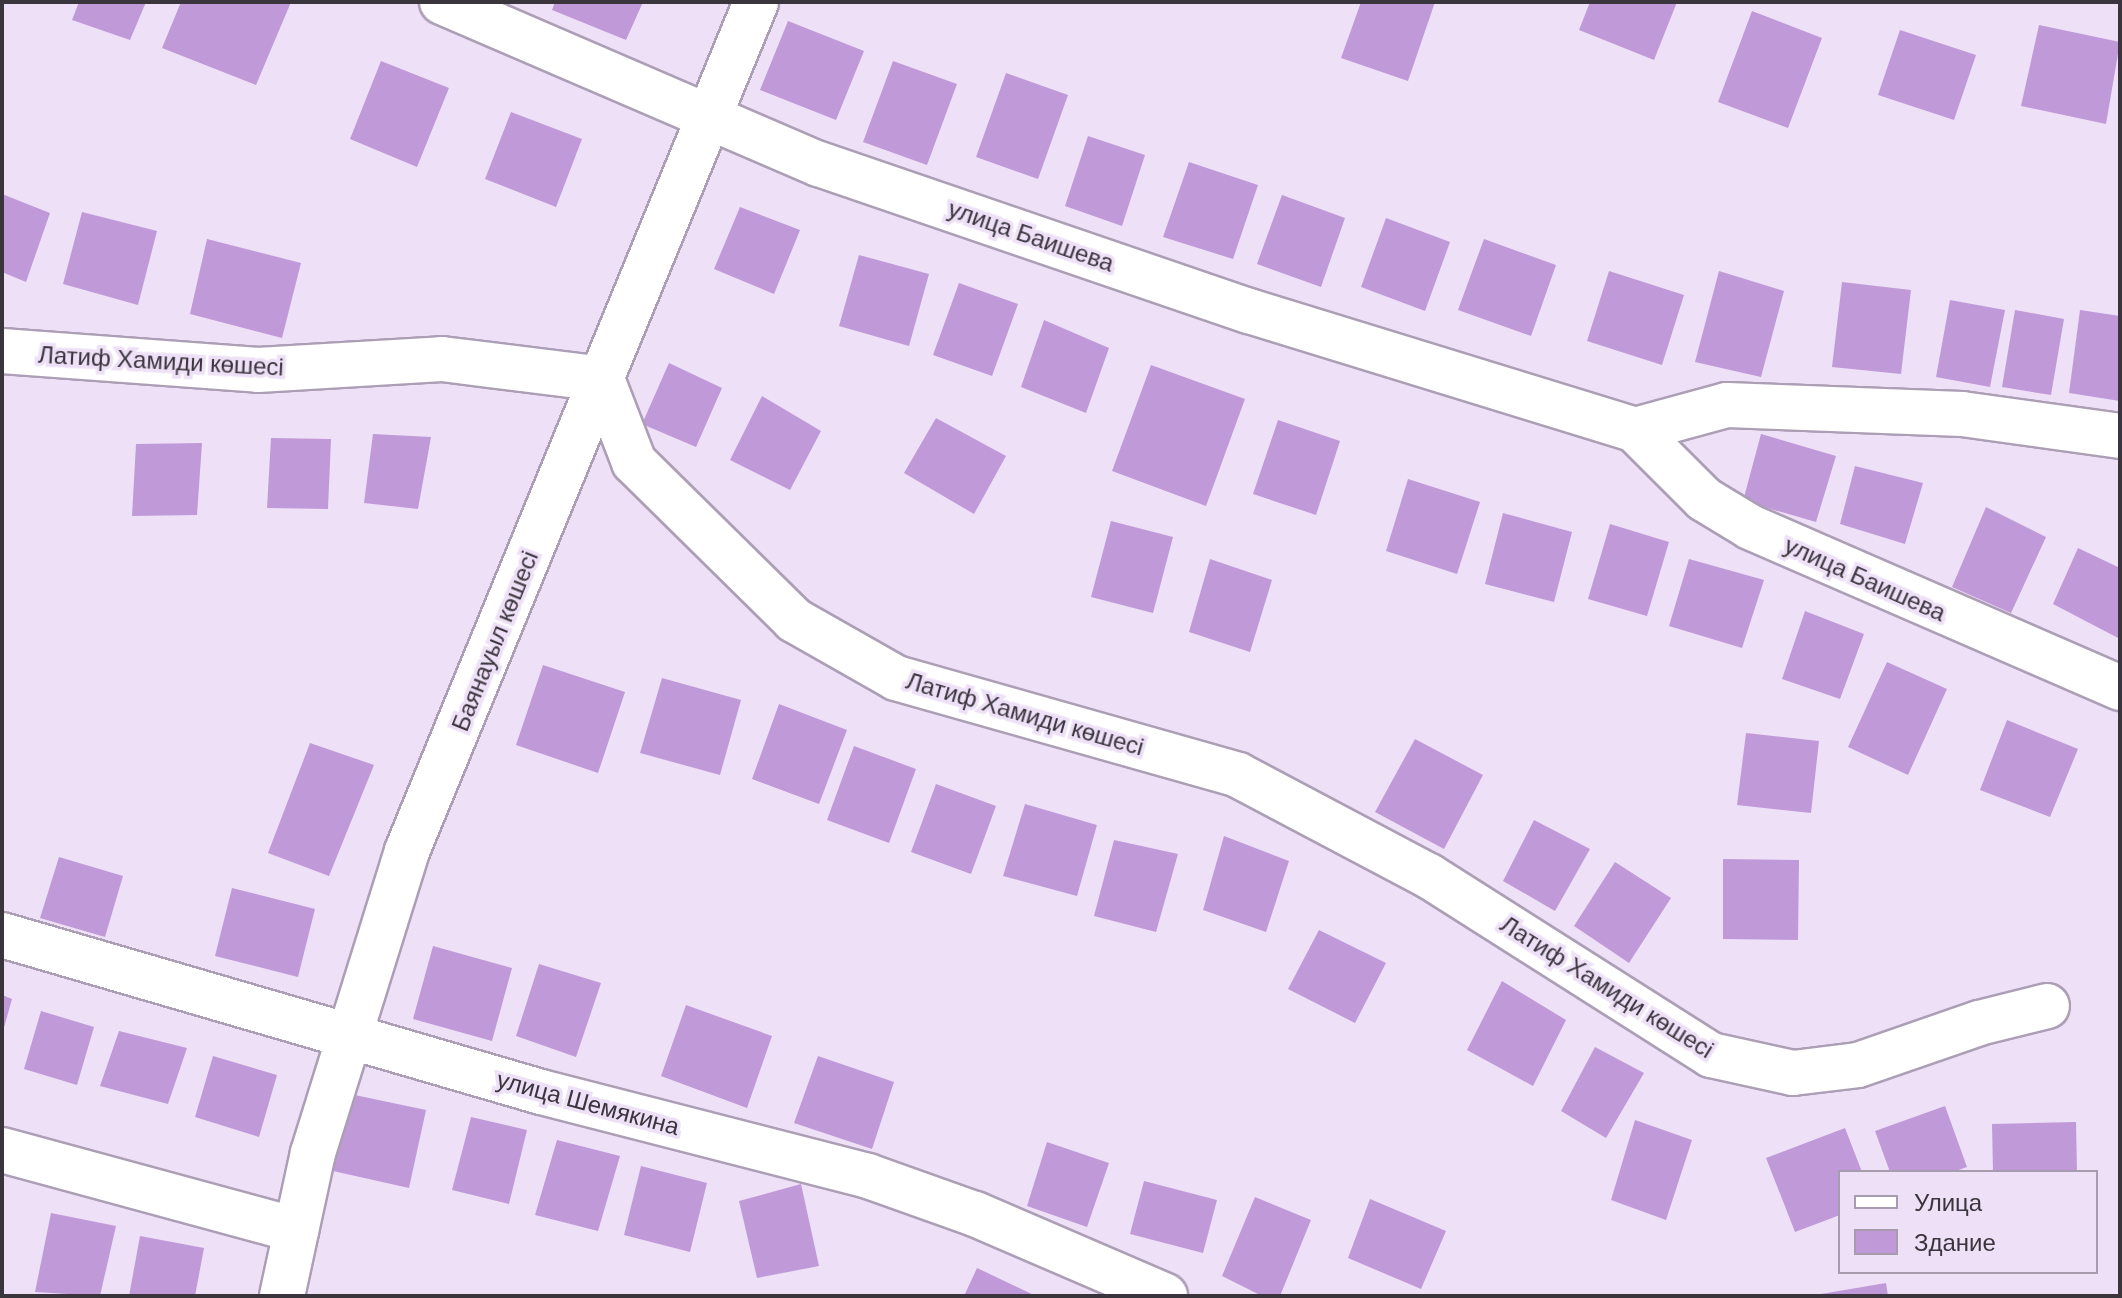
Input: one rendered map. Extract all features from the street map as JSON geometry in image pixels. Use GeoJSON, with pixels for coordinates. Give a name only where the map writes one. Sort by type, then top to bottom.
{"type":"FeatureCollection","features":[{"type":"Feature","properties":{"kind":"street","name":"улица Баишева"},"geometry":{"type":"LineString","coordinates":[[442,2],[819,164],[1234,306],[1635,430],[1704,499],[1750,527],[2120,688]]}},
{"type":"Feature","properties":{"kind":"street","name":"Баянауыл көшесі"},"geometry":{"type":"LineString","coordinates":[[282,1296],[313,1153],[407,851],[756,2]]}},
{"type":"Feature","properties":{"kind":"street","name":"Латиф Хамиди көшесі"},"geometry":{"type":"LineString","coordinates":[[2,351],[258,370],[442,359],[602,379],[634,462],[794,620],[896,678],[1238,775],[1429,876],[1711,1055],[1793,1073],[1858,1065],[1979,1023],[2047,1006]]}},
{"type":"Feature","properties":{"kind":"street"},"geometry":{"type":"LineString","coordinates":[[1635,430],[1727,405],[1962,414],[2120,436]]}},
{"type":"Feature","properties":{"kind":"street","name":"улица Шемякина"},"geometry":{"type":"LineString","coordinates":[[2,935],[349,1033],[541,1092],[868,1176],[975,1214],[1165,1296]]}},
{"type":"Feature","properties":{"kind":"street"},"geometry":{"type":"LineString","coordinates":[[2,1150],[296,1230]]}},
{"type":"Feature","properties":{"kind":"building"},"geometry":{"type":"Polygon","coordinates":[[[79,2],[146,2],[130,40],[72,20],[79,2]]]}},
{"type":"Feature","properties":{"kind":"building"},"geometry":{"type":"Polygon","coordinates":[[[181,2],[291,2],[256,85],[162,48],[181,2]]]}},
{"type":"Feature","properties":{"kind":"building"},"geometry":{"type":"Polygon","coordinates":[[[555,2],[643,2],[626,40],[552,10],[555,2]]]}},
{"type":"Feature","properties":{"kind":"building"},"geometry":{"type":"Polygon","coordinates":[[[1361,2],[1435,2],[1408,81],[1341,58],[1361,2]]]}},
{"type":"Feature","properties":{"kind":"building"},"geometry":{"type":"Polygon","coordinates":[[[1590,2],[1677,2],[1654,60],[1579,30],[1590,2]]]}},
{"type":"Feature","properties":{"kind":"building"},"geometry":{"type":"Polygon","coordinates":[[[1752,11],[1822,38],[1788,128],[1718,102],[1752,11]]]}},
{"type":"Feature","properties":{"kind":"building"},"geometry":{"type":"Polygon","coordinates":[[[788,21],[864,51],[836,120],[760,90],[788,21]]]}},
{"type":"Feature","properties":{"kind":"building"},"geometry":{"type":"Polygon","coordinates":[[[2039,25],[2120,42],[2106,124],[2021,106],[2039,25]]]}},
{"type":"Feature","properties":{"kind":"building"},"geometry":{"type":"Polygon","coordinates":[[[1900,30],[1976,55],[1954,120],[1878,95],[1900,30]]]}},
{"type":"Feature","properties":{"kind":"building"},"geometry":{"type":"Polygon","coordinates":[[[381,61],[449,88],[417,167],[350,139],[381,61]]]}},
{"type":"Feature","properties":{"kind":"building"},"geometry":{"type":"Polygon","coordinates":[[[893,61],[957,84],[927,165],[863,142],[893,61]]]}},
{"type":"Feature","properties":{"kind":"building"},"geometry":{"type":"Polygon","coordinates":[[[1006,73],[1068,95],[1038,179],[976,157],[1006,73]]]}},
{"type":"Feature","properties":{"kind":"building"},"geometry":{"type":"Polygon","coordinates":[[[511,112],[582,139],[556,207],[485,179],[511,112]]]}},
{"type":"Feature","properties":{"kind":"building"},"geometry":{"type":"Polygon","coordinates":[[[1088,136],[1145,155],[1122,226],[1065,206],[1088,136]]]}},
{"type":"Feature","properties":{"kind":"building"},"geometry":{"type":"Polygon","coordinates":[[[1189,162],[1258,185],[1233,259],[1163,237],[1189,162]]]}},
{"type":"Feature","properties":{"kind":"building"},"geometry":{"type":"Polygon","coordinates":[[[2,194],[50,213],[26,282],[2,272],[2,194]]]}},
{"type":"Feature","properties":{"kind":"building"},"geometry":{"type":"Polygon","coordinates":[[[1282,195],[1345,218],[1321,287],[1257,264],[1282,195]]]}},
{"type":"Feature","properties":{"kind":"building"},"geometry":{"type":"Polygon","coordinates":[[[740,207],[800,230],[774,294],[714,269],[740,207]]]}},
{"type":"Feature","properties":{"kind":"building"},"geometry":{"type":"Polygon","coordinates":[[[82,212],[157,231],[138,305],[63,284],[82,212]]]}},
{"type":"Feature","properties":{"kind":"building"},"geometry":{"type":"Polygon","coordinates":[[[1386,218],[1450,242],[1425,311],[1361,287],[1386,218]]]}},
{"type":"Feature","properties":{"kind":"building"},"geometry":{"type":"Polygon","coordinates":[[[207,239],[301,263],[282,338],[190,314],[207,239]]]}},
{"type":"Feature","properties":{"kind":"building"},"geometry":{"type":"Polygon","coordinates":[[[1484,239],[1556,265],[1531,336],[1458,310],[1484,239]]]}},
{"type":"Feature","properties":{"kind":"building"},"geometry":{"type":"Polygon","coordinates":[[[859,255],[929,274],[909,346],[839,326],[859,255]]]}},
{"type":"Feature","properties":{"kind":"building"},"geometry":{"type":"Polygon","coordinates":[[[1609,271],[1684,295],[1662,365],[1587,341],[1609,271]]]}},
{"type":"Feature","properties":{"kind":"building"},"geometry":{"type":"Polygon","coordinates":[[[1719,271],[1784,291],[1761,377],[1695,362],[1719,271]]]}},
{"type":"Feature","properties":{"kind":"building"},"geometry":{"type":"Polygon","coordinates":[[[1842,282],[1911,290],[1901,374],[1832,367],[1842,282]]]}},
{"type":"Feature","properties":{"kind":"building"},"geometry":{"type":"Polygon","coordinates":[[[959,283],[1018,304],[992,376],[933,355],[959,283]]]}},
{"type":"Feature","properties":{"kind":"building"},"geometry":{"type":"Polygon","coordinates":[[[1950,300],[2005,310],[1990,387],[1936,377],[1950,300]]]}},
{"type":"Feature","properties":{"kind":"building"},"geometry":{"type":"Polygon","coordinates":[[[2015,310],[2064,319],[2051,395],[2002,387],[2015,310]]]}},
{"type":"Feature","properties":{"kind":"building"},"geometry":{"type":"Polygon","coordinates":[[[2080,310],[2120,316],[2120,401],[2069,393],[2080,310]]]}},
{"type":"Feature","properties":{"kind":"building"},"geometry":{"type":"Polygon","coordinates":[[[1044,320],[1109,348],[1086,413],[1021,387],[1044,320]]]}},
{"type":"Feature","properties":{"kind":"building"},"geometry":{"type":"Polygon","coordinates":[[[669,363],[722,388],[696,447],[642,424],[669,363]]]}},
{"type":"Feature","properties":{"kind":"building"},"geometry":{"type":"Polygon","coordinates":[[[1151,365],[1245,399],[1206,506],[1112,471],[1151,365]]]}},
{"type":"Feature","properties":{"kind":"building"},"geometry":{"type":"Polygon","coordinates":[[[762,396],[821,431],[790,490],[730,460],[762,396]]]}},
{"type":"Feature","properties":{"kind":"building"},"geometry":{"type":"Polygon","coordinates":[[[936,418],[1006,456],[974,514],[904,473],[936,418]]]}},
{"type":"Feature","properties":{"kind":"building"},"geometry":{"type":"Polygon","coordinates":[[[1278,420],[1340,441],[1316,515],[1253,494],[1278,420]]]}},
{"type":"Feature","properties":{"kind":"building"},"geometry":{"type":"Polygon","coordinates":[[[373,434],[431,437],[418,509],[364,503],[373,434]]]}},
{"type":"Feature","properties":{"kind":"building"},"geometry":{"type":"Polygon","coordinates":[[[1761,434],[1836,456],[1816,522],[1743,501],[1761,434]]]}},
{"type":"Feature","properties":{"kind":"building"},"geometry":{"type":"Polygon","coordinates":[[[271,438],[331,439],[328,509],[267,508],[271,438]]]}},
{"type":"Feature","properties":{"kind":"building"},"geometry":{"type":"Polygon","coordinates":[[[202,443],[197,515],[132,516],[136,444],[202,443]]]}},
{"type":"Feature","properties":{"kind":"building"},"geometry":{"type":"Polygon","coordinates":[[[1855,466],[1923,483],[1905,544],[1840,524],[1855,466]]]}},
{"type":"Feature","properties":{"kind":"building"},"geometry":{"type":"Polygon","coordinates":[[[1408,479],[1480,502],[1457,574],[1386,551],[1408,479]]]}},
{"type":"Feature","properties":{"kind":"building"},"geometry":{"type":"Polygon","coordinates":[[[1986,507],[2046,537],[2011,613],[1952,587],[1986,507]]]}},
{"type":"Feature","properties":{"kind":"building"},"geometry":{"type":"Polygon","coordinates":[[[1503,513],[1572,532],[1554,602],[1485,584],[1503,513]]]}},
{"type":"Feature","properties":{"kind":"building"},"geometry":{"type":"Polygon","coordinates":[[[1111,521],[1173,537],[1153,613],[1091,597],[1111,521]]]}},
{"type":"Feature","properties":{"kind":"building"},"geometry":{"type":"Polygon","coordinates":[[[1610,524],[1669,542],[1647,616],[1588,599],[1610,524]]]}},
{"type":"Feature","properties":{"kind":"building"},"geometry":{"type":"Polygon","coordinates":[[[2078,548],[2120,568],[2120,639],[2053,604],[2078,548]]]}},
{"type":"Feature","properties":{"kind":"building"},"geometry":{"type":"Polygon","coordinates":[[[1210,559],[1272,580],[1250,652],[1189,632],[1210,559]]]}},
{"type":"Feature","properties":{"kind":"building"},"geometry":{"type":"Polygon","coordinates":[[[1689,559],[1764,580],[1742,648],[1669,626],[1689,559]]]}},
{"type":"Feature","properties":{"kind":"building"},"geometry":{"type":"Polygon","coordinates":[[[1805,611],[1864,634],[1840,699],[1782,679],[1805,611]]]}},
{"type":"Feature","properties":{"kind":"building"},"geometry":{"type":"Polygon","coordinates":[[[1887,662],[1947,689],[1908,775],[1848,747],[1887,662]]]}},
{"type":"Feature","properties":{"kind":"building"},"geometry":{"type":"Polygon","coordinates":[[[543,665],[625,692],[598,773],[516,745],[543,665]]]}},
{"type":"Feature","properties":{"kind":"building"},"geometry":{"type":"Polygon","coordinates":[[[662,678],[741,700],[720,775],[640,753],[662,678]]]}},
{"type":"Feature","properties":{"kind":"building"},"geometry":{"type":"Polygon","coordinates":[[[779,704],[847,730],[819,804],[752,779],[779,704]]]}},
{"type":"Feature","properties":{"kind":"building"},"geometry":{"type":"Polygon","coordinates":[[[2007,720],[2078,749],[2050,817],[1980,790],[2007,720]]]}},
{"type":"Feature","properties":{"kind":"building"},"geometry":{"type":"Polygon","coordinates":[[[1746,733],[1819,741],[1811,813],[1737,805],[1746,733]]]}},
{"type":"Feature","properties":{"kind":"building"},"geometry":{"type":"Polygon","coordinates":[[[1415,739],[1483,775],[1444,849],[1375,812],[1415,739]]]}},
{"type":"Feature","properties":{"kind":"building"},"geometry":{"type":"Polygon","coordinates":[[[310,743],[374,765],[329,876],[268,853],[310,743]]]}},
{"type":"Feature","properties":{"kind":"building"},"geometry":{"type":"Polygon","coordinates":[[[854,746],[916,769],[889,843],[827,820],[854,746]]]}},
{"type":"Feature","properties":{"kind":"building"},"geometry":{"type":"Polygon","coordinates":[[[936,784],[996,806],[971,874],[911,852],[936,784]]]}},
{"type":"Feature","properties":{"kind":"building"},"geometry":{"type":"Polygon","coordinates":[[[1025,804],[1097,825],[1077,896],[1003,876],[1025,804]]]}},
{"type":"Feature","properties":{"kind":"building"},"geometry":{"type":"Polygon","coordinates":[[[1534,820],[1590,849],[1555,911],[1503,881],[1534,820]]]}},
{"type":"Feature","properties":{"kind":"building"},"geometry":{"type":"Polygon","coordinates":[[[1224,836],[1289,861],[1266,932],[1203,910],[1224,836]]]}},
{"type":"Feature","properties":{"kind":"building"},"geometry":{"type":"Polygon","coordinates":[[[1114,840],[1178,854],[1156,932],[1094,916],[1114,840]]]}},
{"type":"Feature","properties":{"kind":"building"},"geometry":{"type":"Polygon","coordinates":[[[59,857],[123,876],[105,937],[40,918],[59,857]]]}},
{"type":"Feature","properties":{"kind":"building"},"geometry":{"type":"Polygon","coordinates":[[[1723,859],[1799,860],[1798,940],[1723,939],[1723,859]]]}},
{"type":"Feature","properties":{"kind":"building"},"geometry":{"type":"Polygon","coordinates":[[[1615,862],[1671,898],[1629,963],[1574,926],[1615,862]]]}},
{"type":"Feature","properties":{"kind":"building"},"geometry":{"type":"Polygon","coordinates":[[[232,888],[315,909],[298,977],[215,956],[232,888]]]}},
{"type":"Feature","properties":{"kind":"building"},"geometry":{"type":"Polygon","coordinates":[[[1319,930],[1386,963],[1355,1023],[1288,989],[1319,930]]]}},
{"type":"Feature","properties":{"kind":"building"},"geometry":{"type":"Polygon","coordinates":[[[433,946],[512,968],[492,1041],[413,1019],[433,946]]]}},
{"type":"Feature","properties":{"kind":"building"},"geometry":{"type":"Polygon","coordinates":[[[539,964],[601,983],[576,1057],[516,1036],[539,964]]]}},
{"type":"Feature","properties":{"kind":"building"},"geometry":{"type":"Polygon","coordinates":[[[1502,981],[1566,1020],[1533,1086],[1467,1050],[1502,981]]]}},
{"type":"Feature","properties":{"kind":"building"},"geometry":{"type":"Polygon","coordinates":[[[2,995],[12,999],[3,1031],[2,1031],[2,995]]]}},
{"type":"Feature","properties":{"kind":"building"},"geometry":{"type":"Polygon","coordinates":[[[686,1005],[772,1036],[747,1108],[661,1076],[686,1005]]]}},
{"type":"Feature","properties":{"kind":"building"},"geometry":{"type":"Polygon","coordinates":[[[41,1011],[94,1027],[77,1085],[24,1069],[41,1011]]]}},
{"type":"Feature","properties":{"kind":"building"},"geometry":{"type":"Polygon","coordinates":[[[119,1031],[187,1048],[168,1104],[100,1086],[119,1031]]]}},
{"type":"Feature","properties":{"kind":"building"},"geometry":{"type":"Polygon","coordinates":[[[1595,1047],[1644,1073],[1606,1138],[1561,1111],[1595,1047]]]}},
{"type":"Feature","properties":{"kind":"building"},"geometry":{"type":"Polygon","coordinates":[[[213,1056],[277,1075],[259,1137],[195,1117],[213,1056]]]}},
{"type":"Feature","properties":{"kind":"building"},"geometry":{"type":"Polygon","coordinates":[[[818,1056],[894,1082],[872,1149],[794,1123],[818,1056]]]}},
{"type":"Feature","properties":{"kind":"building"},"geometry":{"type":"Polygon","coordinates":[[[350,1094],[426,1110],[409,1188],[333,1171],[350,1094]]]}},
{"type":"Feature","properties":{"kind":"building"},"geometry":{"type":"Polygon","coordinates":[[[1945,1106],[1967,1167],[1959,1170],[1889,1170],[1875,1131],[1945,1106]]]}},
{"type":"Feature","properties":{"kind":"building"},"geometry":{"type":"Polygon","coordinates":[[[471,1117],[527,1130],[509,1204],[452,1190],[471,1117]]]}},
{"type":"Feature","properties":{"kind":"building"},"geometry":{"type":"Polygon","coordinates":[[[1635,1120],[1692,1140],[1666,1220],[1611,1200],[1635,1120]]]}},
{"type":"Feature","properties":{"kind":"building"},"geometry":{"type":"Polygon","coordinates":[[[2076,1122],[2077,1170],[1993,1170],[1992,1124],[2076,1122]]]}},
{"type":"Feature","properties":{"kind":"building"},"geometry":{"type":"Polygon","coordinates":[[[1845,1128],[1861,1170],[1838,1170],[1838,1216],[1795,1232],[1766,1158],[1845,1128]]]}},
{"type":"Feature","properties":{"kind":"building"},"geometry":{"type":"Polygon","coordinates":[[[557,1140],[620,1156],[598,1231],[535,1215],[557,1140]]]}},
{"type":"Feature","properties":{"kind":"building"},"geometry":{"type":"Polygon","coordinates":[[[1047,1142],[1109,1163],[1087,1227],[1027,1206],[1047,1142]]]}},
{"type":"Feature","properties":{"kind":"building"},"geometry":{"type":"Polygon","coordinates":[[[641,1166],[707,1183],[690,1252],[624,1235],[641,1166]]]}},
{"type":"Feature","properties":{"kind":"building"},"geometry":{"type":"Polygon","coordinates":[[[1144,1181],[1217,1200],[1203,1253],[1130,1234],[1144,1181]]]}},
{"type":"Feature","properties":{"kind":"building"},"geometry":{"type":"Polygon","coordinates":[[[801,1184],[819,1266],[757,1278],[739,1201],[801,1184]]]}},
{"type":"Feature","properties":{"kind":"building"},"geometry":{"type":"Polygon","coordinates":[[[1255,1197],[1311,1220],[1280,1296],[1262,1296],[1222,1276],[1255,1197]]]}},
{"type":"Feature","properties":{"kind":"building"},"geometry":{"type":"Polygon","coordinates":[[[1370,1199],[1446,1231],[1421,1289],[1348,1258],[1370,1199]]]}},
{"type":"Feature","properties":{"kind":"building"},"geometry":{"type":"Polygon","coordinates":[[[51,1213],[116,1226],[100,1296],[35,1292],[51,1213]]]}},
{"type":"Feature","properties":{"kind":"building"},"geometry":{"type":"Polygon","coordinates":[[[140,1236],[204,1248],[195,1296],[129,1296],[140,1236]]]}},
{"type":"Feature","properties":{"kind":"building"},"geometry":{"type":"Polygon","coordinates":[[[977,1268],[1036,1296],[964,1296],[977,1268]]]}},
{"type":"Feature","properties":{"kind":"building"},"geometry":{"type":"Polygon","coordinates":[[[1886,1283],[1888,1296],[1821,1296],[1821,1294],[1886,1283]]]}}]}
